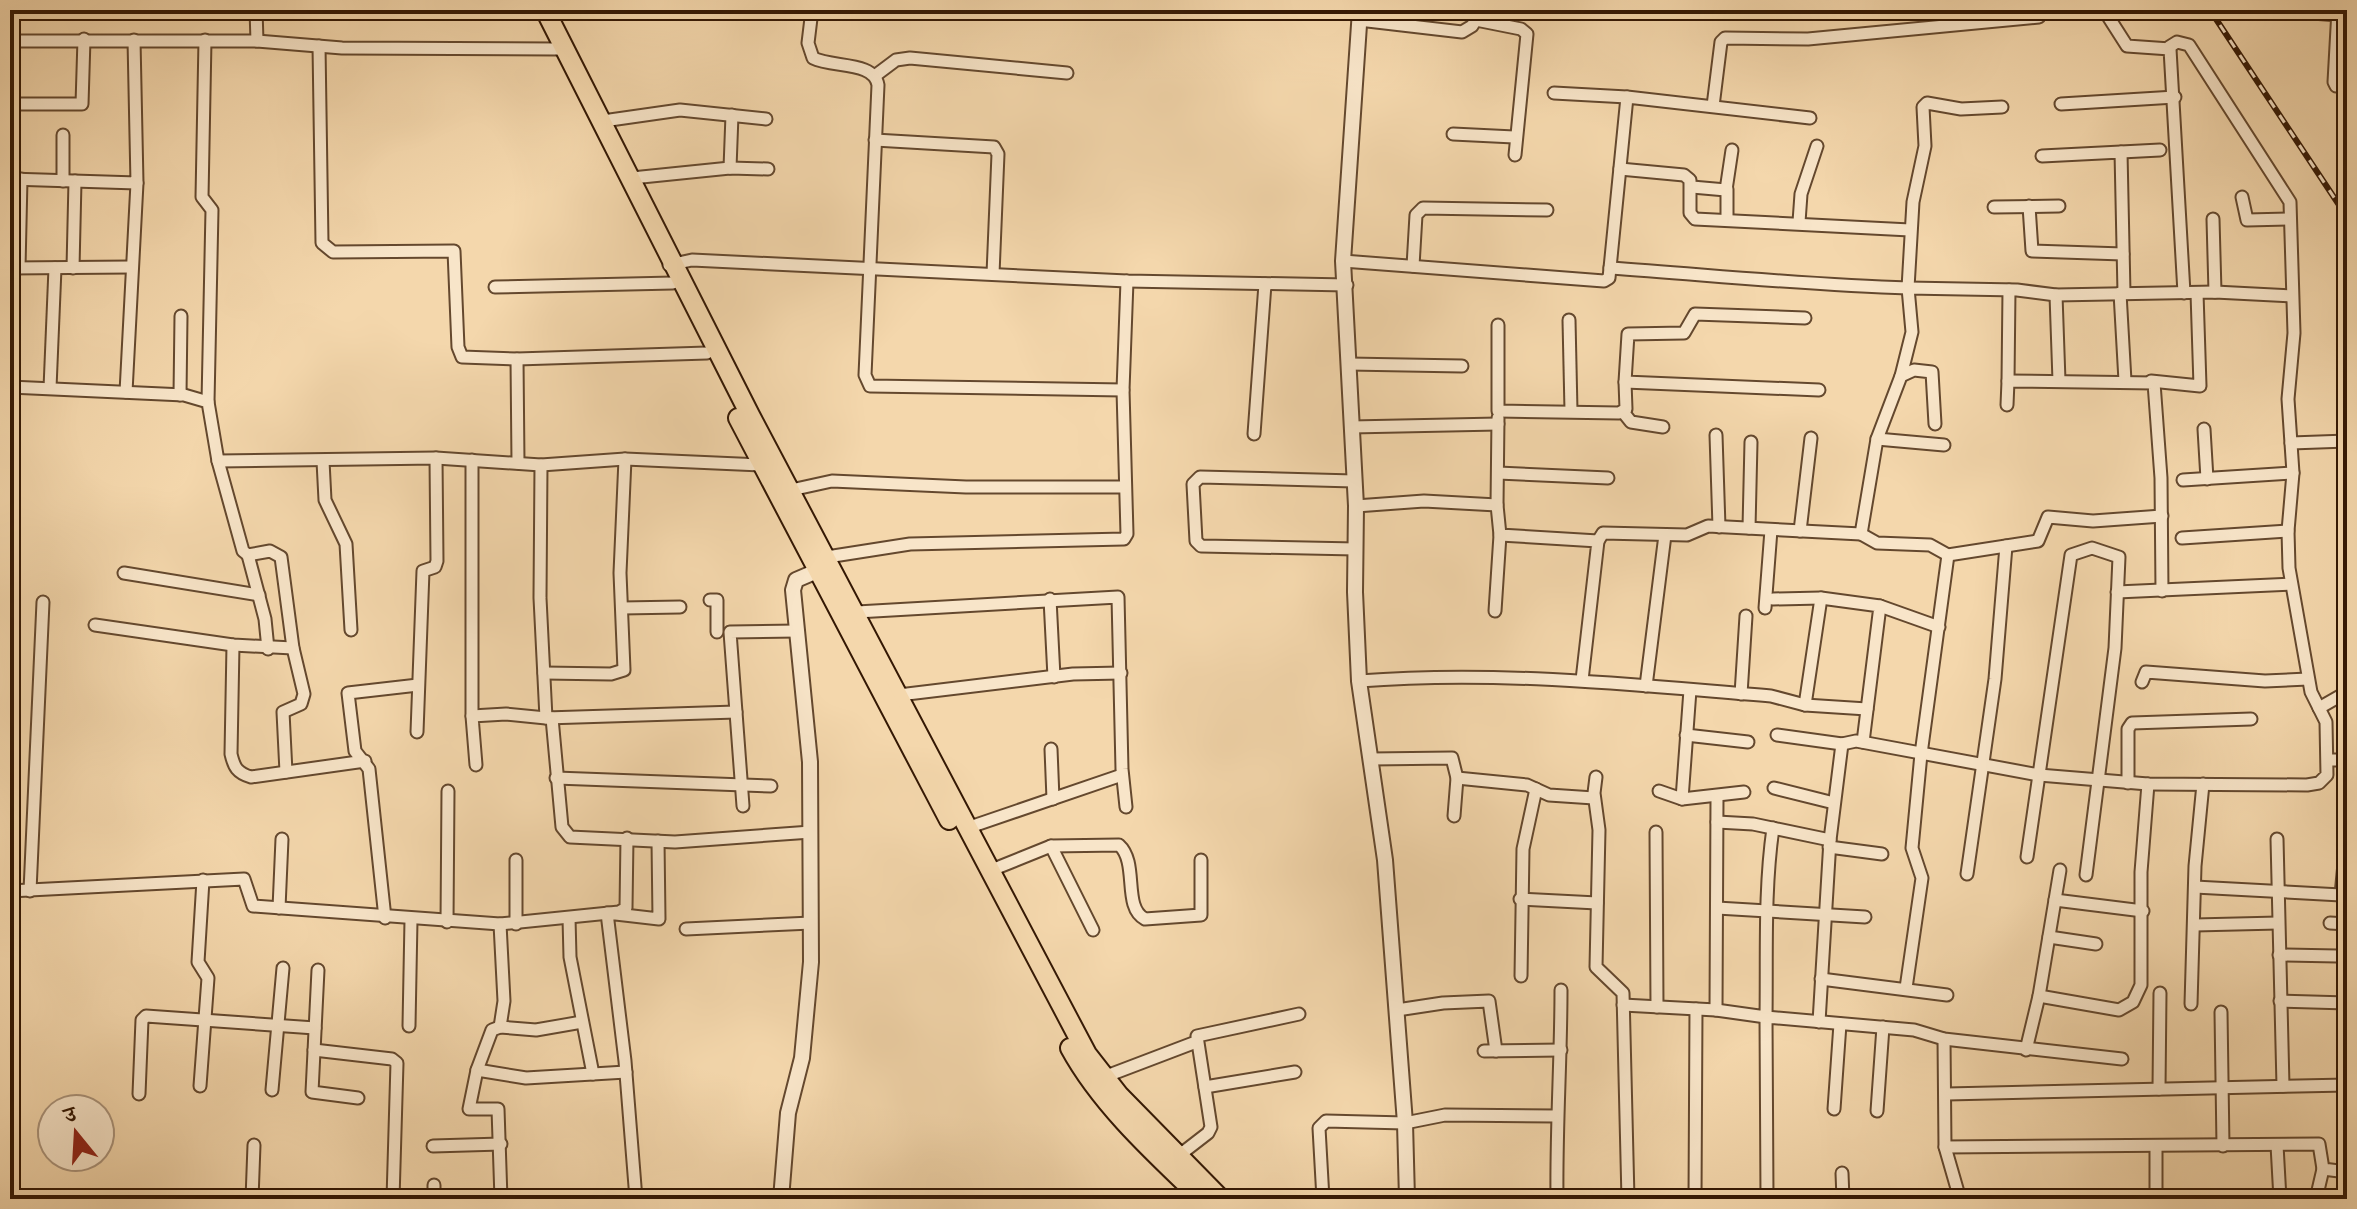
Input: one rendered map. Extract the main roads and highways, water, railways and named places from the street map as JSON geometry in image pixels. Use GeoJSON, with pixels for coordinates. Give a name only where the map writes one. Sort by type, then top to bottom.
{"type":"FeatureCollection","features":[{"type":"Feature","properties":{"kind":"main road"},"geometry":{"type":"LineString","coordinates":[[537,10],[791,490],[822,564],[857,612],[989,871],[1087,1054],[1177,1157],[1221,1199]]}},
{"type":"Feature","properties":{"kind":"main road"},"geometry":{"type":"LineString","coordinates":[[545,10],[632,178],[670,264],[673,283],[761,465],[822,564],[1079,1064],[1117,1111],[1202,1199]]}},
{"type":"Feature","properties":{"kind":"railway"},"geometry":{"type":"LineString","coordinates":[[2210,10],[2347,217]]}}]}
